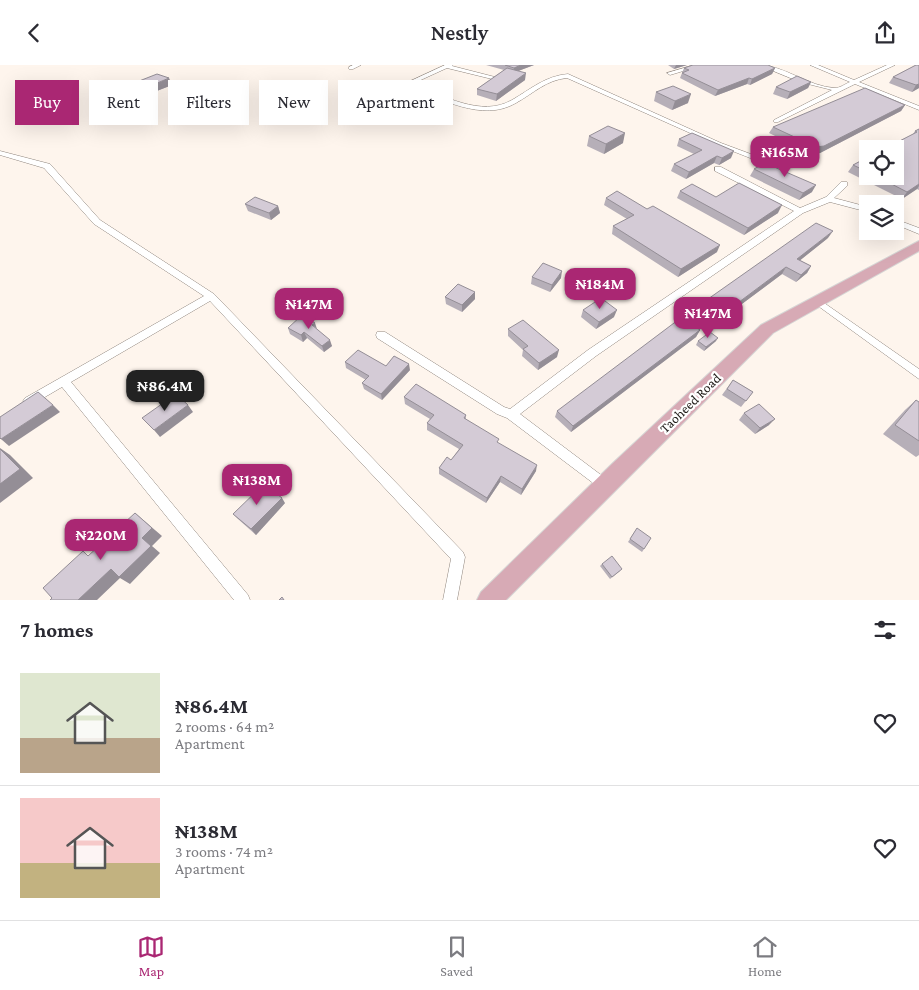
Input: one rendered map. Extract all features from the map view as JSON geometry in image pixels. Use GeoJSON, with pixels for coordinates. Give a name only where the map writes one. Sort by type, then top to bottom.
{"type":"FeatureCollection","features":[{"type":"Feature","properties":{"kind":"main road","name":"Taoheed Road"},"geometry":{"type":"LineString","coordinates":[[489,600],[767,329],[919,245]]}},
{"type":"Feature","properties":{"kind":"street"},"geometry":{"type":"LineString","coordinates":[[351,68],[358,65]]}},
{"type":"Feature","properties":{"kind":"street"},"geometry":{"type":"LineString","coordinates":[[670,73],[700,65]]}},
{"type":"Feature","properties":{"kind":"street"},"geometry":{"type":"LineString","coordinates":[[762,65],[802,81],[837,89]]}},
{"type":"Feature","properties":{"kind":"street"},"geometry":{"type":"LineString","coordinates":[[812,65],[919,108]]}},
{"type":"Feature","properties":{"kind":"street"},"geometry":{"type":"LineString","coordinates":[[776,121],[828,97],[837,89],[892,65]]}},
{"type":"Feature","properties":{"kind":"street"},"geometry":{"type":"LineString","coordinates":[[419,80],[449,66],[492,77]]}},
{"type":"Feature","properties":{"kind":"street"},"geometry":{"type":"LineString","coordinates":[[453,100],[472,106],[497,109],[552,77],[568,76],[719,144],[770,163]]}},
{"type":"Feature","properties":{"kind":"street"},"geometry":{"type":"LineString","coordinates":[[0,153],[46,166],[97,222],[211,296],[458,557],[450,600]]}},
{"type":"Feature","properties":{"kind":"street"},"geometry":{"type":"LineString","coordinates":[[718,169],[800,211]]}},
{"type":"Feature","properties":{"kind":"street"},"geometry":{"type":"LineString","coordinates":[[511,414],[592,353],[800,211],[829,199],[844,185]]}},
{"type":"Feature","properties":{"kind":"street"},"geometry":{"type":"LineString","coordinates":[[829,199],[859,207]]}},
{"type":"Feature","properties":{"kind":"street"},"geometry":{"type":"LineString","coordinates":[[904,225],[919,231]]}},
{"type":"Feature","properties":{"kind":"street"},"geometry":{"type":"LineString","coordinates":[[16,408],[211,296]]}},
{"type":"Feature","properties":{"kind":"street"},"geometry":{"type":"LineString","coordinates":[[817,301],[919,375]]}},
{"type":"Feature","properties":{"kind":"street"},"geometry":{"type":"LineString","coordinates":[[381,335],[501,411],[511,414],[605,485]]}},
{"type":"Feature","properties":{"kind":"street"},"geometry":{"type":"LineString","coordinates":[[63,381],[243,600]]}},
{"type":"Feature","properties":{"kind":"building"},"geometry":{"type":"Polygon","coordinates":[[[505,65],[521,65],[514,68],[505,65]]]}},
{"type":"Feature","properties":{"kind":"building"},"geometry":{"type":"Polygon","coordinates":[[[693,65],[768,65],[775,68],[752,79],[749,78],[718,90],[682,73],[689,70],[684,68],[693,65]]]}},
{"type":"Feature","properties":{"kind":"building"},"geometry":{"type":"Polygon","coordinates":[[[919,65],[919,84],[916,85],[893,77],[919,65]]]}},
{"type":"Feature","properties":{"kind":"building"},"geometry":{"type":"Polygon","coordinates":[[[507,68],[526,73],[497,94],[477,89],[507,68]]]}},
{"type":"Feature","properties":{"kind":"building"},"geometry":{"type":"Polygon","coordinates":[[[157,74],[169,78],[158,83],[158,80],[142,80],[157,74]]]}},
{"type":"Feature","properties":{"kind":"building"},"geometry":{"type":"Polygon","coordinates":[[[797,76],[811,82],[790,92],[776,87],[797,76]]]}},
{"type":"Feature","properties":{"kind":"building"},"geometry":{"type":"Polygon","coordinates":[[[673,86],[691,94],[675,101],[656,92],[673,86]]]}},
{"type":"Feature","properties":{"kind":"building"},"geometry":{"type":"Polygon","coordinates":[[[865,88],[905,105],[824,146],[816,147],[773,127],[865,88]]]}},
{"type":"Feature","properties":{"kind":"building"},"geometry":{"type":"Polygon","coordinates":[[[608,126],[625,133],[606,144],[589,136],[608,126]]]}},
{"type":"Feature","properties":{"kind":"building"},"geometry":{"type":"Polygon","coordinates":[[[919,129],[919,184],[907,192],[893,185],[904,185],[904,140],[901,140],[917,132],[915,131],[919,129]]]}},
{"type":"Feature","properties":{"kind":"building"},"geometry":{"type":"Polygon","coordinates":[[[692,133],[734,151],[722,158],[717,156],[689,172],[674,164],[702,150],[679,139],[692,133]]]}},
{"type":"Feature","properties":{"kind":"building"},"geometry":{"type":"Polygon","coordinates":[[[859,162],[859,168],[853,165],[859,162]]]}},
{"type":"Feature","properties":{"kind":"building"},"geometry":{"type":"Polygon","coordinates":[[[765,163],[816,185],[803,193],[754,169],[765,163]]]}},
{"type":"Feature","properties":{"kind":"building"},"geometry":{"type":"Polygon","coordinates":[[[739,183],[782,205],[748,228],[680,191],[692,184],[716,197],[739,183]]]}},
{"type":"Feature","properties":{"kind":"building"},"geometry":{"type":"Polygon","coordinates":[[[617,191],[647,209],[653,206],[720,245],[681,269],[613,226],[634,215],[606,198],[617,191]]]}},
{"type":"Feature","properties":{"kind":"building"},"geometry":{"type":"Polygon","coordinates":[[[255,197],[278,206],[269,213],[245,204],[255,197]]]}},
{"type":"Feature","properties":{"kind":"building"},"geometry":{"type":"Polygon","coordinates":[[[816,223],[833,231],[797,259],[811,266],[801,275],[786,267],[727,311],[708,299],[816,223]]]}},
{"type":"Feature","properties":{"kind":"building"},"geometry":{"type":"Polygon","coordinates":[[[543,263],[562,271],[552,285],[532,277],[543,263]]]}},
{"type":"Feature","properties":{"kind":"building"},"geometry":{"type":"Polygon","coordinates":[[[458,284],[475,292],[462,305],[445,297],[458,284]]]}},
{"type":"Feature","properties":{"kind":"building"},"geometry":{"type":"Polygon","coordinates":[[[601,298],[617,310],[599,322],[583,310],[601,298]]]}},
{"type":"Feature","properties":{"kind":"building"},"geometry":{"type":"Polygon","coordinates":[[[302,315],[315,323],[312,325],[330,340],[322,346],[304,332],[301,335],[288,328],[302,315]]]}},
{"type":"Feature","properties":{"kind":"building"},"geometry":{"type":"Polygon","coordinates":[[[682,317],[700,330],[573,426],[557,411],[682,317]]]}},
{"type":"Feature","properties":{"kind":"building"},"geometry":{"type":"Polygon","coordinates":[[[523,320],[559,350],[539,363],[523,349],[528,346],[508,329],[523,320]]]}},
{"type":"Feature","properties":{"kind":"building"},"geometry":{"type":"Polygon","coordinates":[[[710,332],[718,338],[706,347],[698,341],[710,332]]]}},
{"type":"Feature","properties":{"kind":"building"},"geometry":{"type":"Polygon","coordinates":[[[358,350],[386,366],[394,356],[409,364],[381,394],[362,383],[369,376],[345,362],[358,350]]]}},
{"type":"Feature","properties":{"kind":"building"},"geometry":{"type":"Polygon","coordinates":[[[733,380],[753,392],[746,401],[727,389],[733,380]]]}},
{"type":"Feature","properties":{"kind":"building"},"geometry":{"type":"Polygon","coordinates":[[[416,384],[466,415],[464,418],[499,439],[497,442],[537,465],[522,489],[501,476],[487,498],[439,468],[447,457],[451,460],[463,445],[427,423],[434,415],[404,397],[416,384]]]}},
{"type":"Feature","properties":{"kind":"building"},"geometry":{"type":"Polygon","coordinates":[[[38,392],[53,405],[1,439],[0,417],[38,392]]]}},
{"type":"Feature","properties":{"kind":"building"},"geometry":{"type":"Polygon","coordinates":[[[176,394],[188,405],[154,430],[142,418],[176,394]]]}},
{"type":"Feature","properties":{"kind":"building"},"geometry":{"type":"Polygon","coordinates":[[[916,400],[919,402],[919,441],[895,425],[916,400]]]}},
{"type":"Feature","properties":{"kind":"building"},"geometry":{"type":"Polygon","coordinates":[[[759,404],[775,419],[760,428],[744,413],[759,404]]]}},
{"type":"Feature","properties":{"kind":"building"},"geometry":{"type":"Polygon","coordinates":[[[0,449],[20,469],[0,484],[0,449]]]}},
{"type":"Feature","properties":{"kind":"building"},"geometry":{"type":"Polygon","coordinates":[[[264,484],[282,498],[251,529],[233,514],[264,484]]]}},
{"type":"Feature","properties":{"kind":"building"},"geometry":{"type":"Polygon","coordinates":[[[135,513],[152,528],[142,538],[151,546],[119,577],[111,569],[78,600],[50,600],[52,598],[43,588],[83,551],[88,556],[135,513]]]}},
{"type":"Feature","properties":{"kind":"building"},"geometry":{"type":"Polygon","coordinates":[[[637,528],[651,538],[644,549],[630,539],[637,528]]]}},
{"type":"Feature","properties":{"kind":"building"},"geometry":{"type":"Polygon","coordinates":[[[612,556],[622,569],[612,577],[602,564],[612,556]]]}}]}
